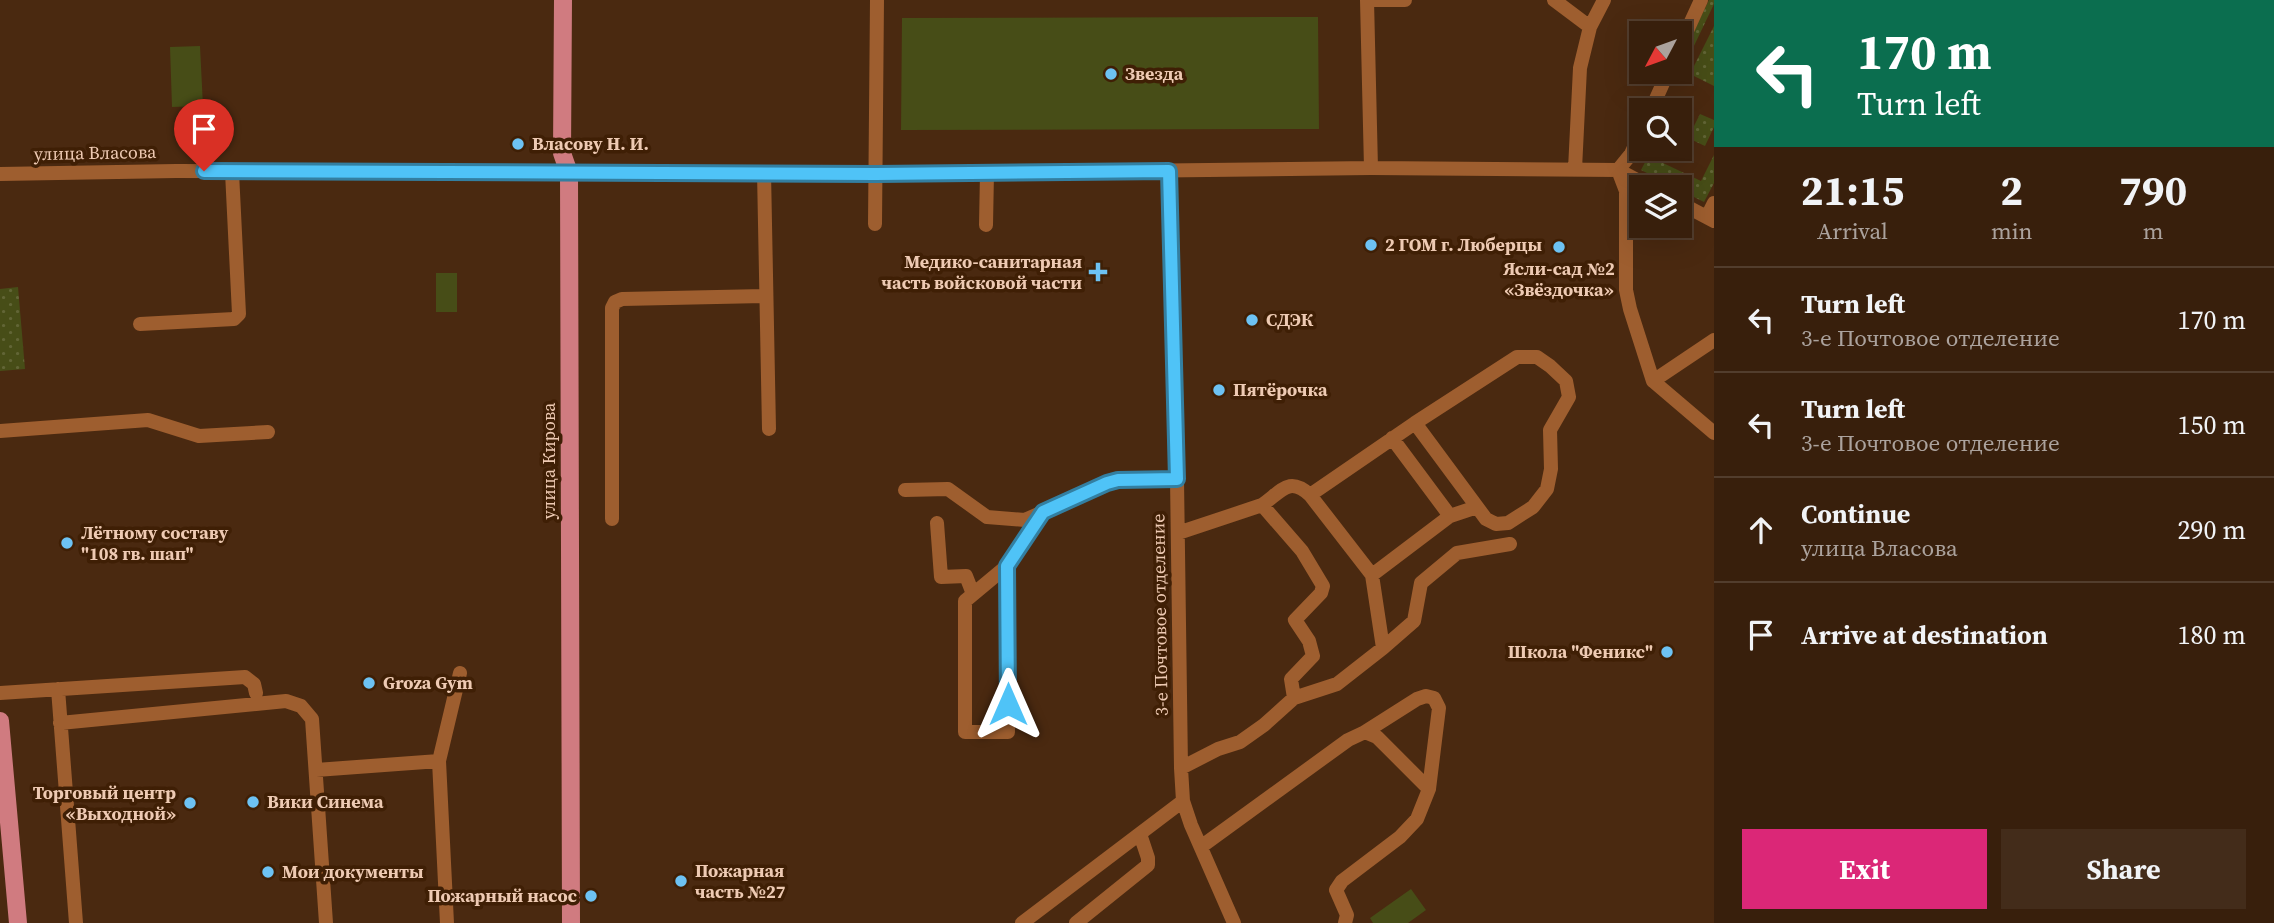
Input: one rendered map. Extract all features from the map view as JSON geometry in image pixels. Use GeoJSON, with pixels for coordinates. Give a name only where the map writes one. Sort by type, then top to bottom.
{"type":"FeatureCollection","features":[{"type":"Feature","properties":{"kind":"main road","name":"улица Кирова"},"geometry":{"type":"LineString","coordinates":[[563,0],[562,153],[569,173],[571,923]]}},
{"type":"Feature","properties":{"kind":"main road"},"geometry":{"type":"LineString","coordinates":[[0,721],[18,923]]}},
{"type":"Feature","properties":{"kind":"street"},"geometry":{"type":"LineString","coordinates":[[875,224],[877,0]]}},
{"type":"Feature","properties":{"kind":"street"},"geometry":{"type":"LineString","coordinates":[[1371,168],[1368,0],[1405,0]]}},
{"type":"Feature","properties":{"kind":"street"},"geometry":{"type":"LineString","coordinates":[[1554,0],[1590,27]]}},
{"type":"Feature","properties":{"kind":"street"},"geometry":{"type":"LineString","coordinates":[[1575,169],[1580,68],[1590,27],[1604,0]]}},
{"type":"Feature","properties":{"kind":"street"},"geometry":{"type":"LineString","coordinates":[[1691,21],[1701,0]]}},
{"type":"Feature","properties":{"kind":"street"},"geometry":{"type":"LineString","coordinates":[[1618,170],[1629,156]]}},
{"type":"Feature","properties":{"kind":"street"},"geometry":{"type":"LineString","coordinates":[[569,173],[876,174],[1371,168],[1618,170],[1629,176]]}},
{"type":"Feature","properties":{"kind":"street"},"geometry":{"type":"LineString","coordinates":[[1618,170],[1626,191],[1626,290],[1629,309],[1653,381],[1714,433]]}},
{"type":"Feature","properties":{"kind":"street","name":"3-е Почтовое отделение"},"geometry":{"type":"LineString","coordinates":[[1169,171],[1183,801],[1234,923]]}},
{"type":"Feature","properties":{"kind":"street"},"geometry":{"type":"LineString","coordinates":[[140,324],[233,319],[239,314],[232,172]]}},
{"type":"Feature","properties":{"kind":"street"},"geometry":{"type":"LineString","coordinates":[[764,172],[769,429]]}},
{"type":"Feature","properties":{"kind":"street","name":"улица Власова"},"geometry":{"type":"LineString","coordinates":[[0,174],[569,173]]}},
{"type":"Feature","properties":{"kind":"street"},"geometry":{"type":"LineString","coordinates":[[986,173],[986,225]]}},
{"type":"Feature","properties":{"kind":"street"},"geometry":{"type":"LineString","coordinates":[[1692,209],[1710,219],[1714,203]]}},
{"type":"Feature","properties":{"kind":"street"},"geometry":{"type":"LineString","coordinates":[[612,519],[612,308],[615,302],[622,299],[766,296]]}},
{"type":"Feature","properties":{"kind":"street"},"geometry":{"type":"LineString","coordinates":[[1653,381],[1714,340]]}},
{"type":"Feature","properties":{"kind":"street"},"geometry":{"type":"LineString","coordinates":[[1310,495],[1392,438],[1415,423],[1517,357],[1537,357],[1566,381],[1569,397],[1550,430],[1551,469],[1547,488],[1533,507],[1508,523],[1496,524],[1486,519],[1415,423]]}},
{"type":"Feature","properties":{"kind":"street"},"geometry":{"type":"LineString","coordinates":[[0,431],[148,420],[199,436],[268,432]]}},
{"type":"Feature","properties":{"kind":"street"},"geometry":{"type":"LineString","coordinates":[[1392,438],[1450,516]]}},
{"type":"Feature","properties":{"kind":"street"},"geometry":{"type":"LineString","coordinates":[[905,490],[948,489],[987,517],[1025,520],[1118,480],[1177,479]]}},
{"type":"Feature","properties":{"kind":"street"},"geometry":{"type":"LineString","coordinates":[[1178,533],[1262,505],[1291,485],[1299,485],[1310,495],[1372,575],[1383,648]]}},
{"type":"Feature","properties":{"kind":"street"},"geometry":{"type":"LineString","coordinates":[[1262,505],[1302,551],[1323,586],[1321,593],[1296,620],[1309,641],[1313,656],[1290,680],[1294,698]]}},
{"type":"Feature","properties":{"kind":"street"},"geometry":{"type":"LineString","coordinates":[[1372,575],[1450,516],[1477,507]]}},
{"type":"Feature","properties":{"kind":"street"},"geometry":{"type":"LineString","coordinates":[[1007,566],[1008,732],[965,732],[965,600],[1007,566],[1043,512]]}},
{"type":"Feature","properties":{"kind":"street"},"geometry":{"type":"LineString","coordinates":[[937,523],[940,578],[966,576],[973,594]]}},
{"type":"Feature","properties":{"kind":"street"},"geometry":{"type":"LineString","coordinates":[[1181,768],[1240,742],[1294,698],[1337,684],[1415,621],[1421,583],[1457,553],[1510,544]]}},
{"type":"Feature","properties":{"kind":"street"},"geometry":{"type":"LineString","coordinates":[[447,923],[439,761],[460,673]]}},
{"type":"Feature","properties":{"kind":"street"},"geometry":{"type":"LineString","coordinates":[[0,693],[245,677],[254,684],[256,693]]}},
{"type":"Feature","properties":{"kind":"street"},"geometry":{"type":"LineString","coordinates":[[58,689],[76,923]]}},
{"type":"Feature","properties":{"kind":"street"},"geometry":{"type":"LineString","coordinates":[[1202,846],[1348,740],[1416,699],[1426,696],[1434,698],[1439,708],[1429,789],[1417,818],[1400,837],[1342,881],[1336,890],[1347,915],[1345,923]]}},
{"type":"Feature","properties":{"kind":"street"},"geometry":{"type":"LineString","coordinates":[[60,723],[286,701],[301,706],[312,719],[326,923]]}},
{"type":"Feature","properties":{"kind":"street"},"geometry":{"type":"LineString","coordinates":[[1365,732],[1377,737],[1429,789]]}},
{"type":"Feature","properties":{"kind":"street"},"geometry":{"type":"LineString","coordinates":[[316,770],[439,761]]}},
{"type":"Feature","properties":{"kind":"street"},"geometry":{"type":"LineString","coordinates":[[1022,923],[1183,801]]}},
{"type":"Feature","properties":{"kind":"street"},"geometry":{"type":"LineString","coordinates":[[1076,923],[1148,864],[1140,834]]}},
{"type":"Feature","properties":{"kind":"green space"},"geometry":{"type":"Polygon","coordinates":[[[1709,0],[1714,0],[1692,50],[1692,35],[1709,0]]]}},
{"type":"Feature","properties":{"kind":"green space","name":"Звезда"},"geometry":{"type":"Polygon","coordinates":[[[1318,17],[1319,129],[901,130],[902,18],[1318,17]]]}},
{"type":"Feature","properties":{"kind":"green space"},"geometry":{"type":"Polygon","coordinates":[[[1714,26],[1714,86],[1692,75],[1714,26]]]}},
{"type":"Feature","properties":{"kind":"green space"},"geometry":{"type":"Polygon","coordinates":[[[200,46],[203,106],[172,107],[170,47],[200,46]]]}},
{"type":"Feature","properties":{"kind":"green space"},"geometry":{"type":"Polygon","coordinates":[[[1700,114],[1714,120],[1714,127],[1705,146],[1692,140],[1692,130],[1700,114]]]}},
{"type":"Feature","properties":{"kind":"green space"},"geometry":{"type":"Polygon","coordinates":[[[1714,155],[1714,183],[1704,202],[1692,196],[1692,177],[1701,181],[1714,155]]]}},
{"type":"Feature","properties":{"kind":"green space"},"geometry":{"type":"Polygon","coordinates":[[[1646,161],[1664,161],[1663,163],[1688,175],[1651,175],[1641,170],[1646,161]]]}},
{"type":"Feature","properties":{"kind":"green space"},"geometry":{"type":"Polygon","coordinates":[[[436,273],[457,273],[457,312],[436,312],[436,273]]]}},
{"type":"Feature","properties":{"kind":"green space"},"geometry":{"type":"Polygon","coordinates":[[[18,287],[25,369],[0,371],[0,289],[18,287]]]}},
{"type":"Feature","properties":{"kind":"green space"},"geometry":{"type":"Polygon","coordinates":[[[1411,889],[1426,910],[1408,923],[1373,923],[1370,918],[1411,889]]]}},
{"type":"Feature","properties":{"kind":"place","name":"Звезда"},"geometry":{"type":"Point","coordinates":[1111,74]}},
{"type":"Feature","properties":{"kind":"place","name":"Власову Н. И."},"geometry":{"type":"Point","coordinates":[518,144]}},
{"type":"Feature","properties":{"kind":"place","name":"2 ГОМ г. Люберцы"},"geometry":{"type":"Point","coordinates":[1371,245]}},
{"type":"Feature","properties":{"kind":"place","name":"Ясли-сад №2 «Звёздочка»"},"geometry":{"type":"Point","coordinates":[1559,247]}},
{"type":"Feature","properties":{"kind":"place","name":"Медико-санитарная часть войсковой части"},"geometry":{"type":"Point","coordinates":[1098,272]}},
{"type":"Feature","properties":{"kind":"place","name":"СДЭК"},"geometry":{"type":"Point","coordinates":[1252,320]}},
{"type":"Feature","properties":{"kind":"place","name":"Пятёрочка"},"geometry":{"type":"Point","coordinates":[1219,390]}},
{"type":"Feature","properties":{"kind":"place","name":"Лётному составу \"108 гв. шап\""},"geometry":{"type":"Point","coordinates":[67,543]}},
{"type":"Feature","properties":{"kind":"place","name":"Школа \"Феникс\""},"geometry":{"type":"Point","coordinates":[1667,652]}},
{"type":"Feature","properties":{"kind":"place","name":"Groza Gym"},"geometry":{"type":"Point","coordinates":[369,683]}},
{"type":"Feature","properties":{"kind":"place","name":"Вики Синема"},"geometry":{"type":"Point","coordinates":[253,802]}},
{"type":"Feature","properties":{"kind":"place","name":"Торговый центр «Выходной»"},"geometry":{"type":"Point","coordinates":[190,803]}},
{"type":"Feature","properties":{"kind":"place","name":"Мои документы"},"geometry":{"type":"Point","coordinates":[268,872]}},
{"type":"Feature","properties":{"kind":"place","name":"Пожарная часть №27"},"geometry":{"type":"Point","coordinates":[681,881]}},
{"type":"Feature","properties":{"kind":"place","name":"Пожарный насос"},"geometry":{"type":"Point","coordinates":[591,896]}},
{"type":"Feature","properties":{"kind":"route"},"geometry":{"type":"LineString","coordinates":[[204,171],[876,174],[1169,171],[1177,479],[1118,480],[1043,512],[1007,566],[1008,704]]}}]}
